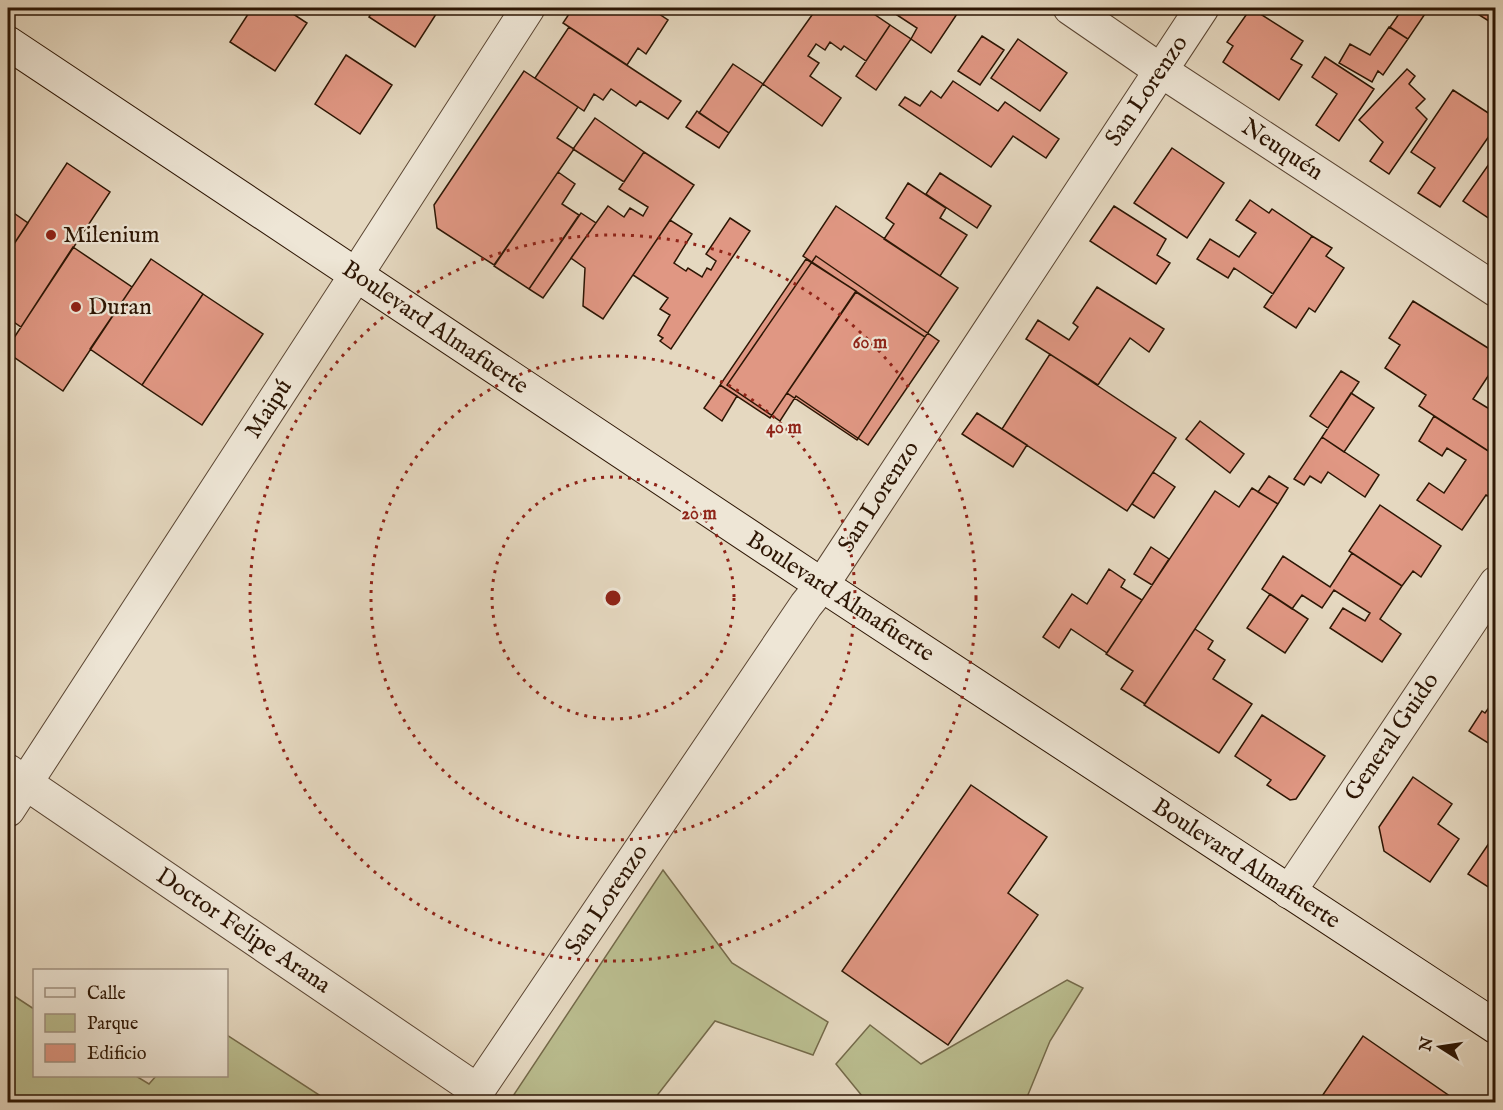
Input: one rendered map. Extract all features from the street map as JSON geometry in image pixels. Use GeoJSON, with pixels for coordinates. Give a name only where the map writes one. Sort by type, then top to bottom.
{"type":"FeatureCollection","features":[{"type":"Feature","properties":{"kind":"street","name":"Maipú"},"geometry":{"type":"LineString","coordinates":[[8,810],[16,777],[356,275],[528,8]]}},
{"type":"Feature","properties":{"kind":"street","name":"Neuquén"},"geometry":{"type":"LineString","coordinates":[[1070,8],[1496,290]]}},
{"type":"Feature","properties":{"kind":"street","name":"San Lorenzo"},"geometry":{"type":"LineString","coordinates":[[474,1097],[799,615],[822,585],[1202,8]]}},
{"type":"Feature","properties":{"kind":"street","name":"Boulevard Almafuerte"},"geometry":{"type":"LineString","coordinates":[[8,42],[822,585],[1496,1027]]}},
{"type":"Feature","properties":{"kind":"street","name":"General Guido"},"geometry":{"type":"LineString","coordinates":[[1289,892],[1496,583]]}},
{"type":"Feature","properties":{"kind":"street","name":"Doctor Felipe Arana"},"geometry":{"type":"LineString","coordinates":[[16,777],[474,1097]]}},
{"type":"Feature","properties":{"kind":"green space"},"geometry":{"type":"Polygon","coordinates":[[[663,870],[732,963],[828,1022],[813,1055],[715,1021],[652,1102],[509,1102],[663,870]]]}},
{"type":"Feature","properties":{"kind":"green space"},"geometry":{"type":"Polygon","coordinates":[[[1067,980],[1083,988],[1050,1041],[1025,1102],[867,1102],[836,1064],[870,1025],[921,1064],[1067,980]]]}},
{"type":"Feature","properties":{"kind":"green space"},"geometry":{"type":"Polygon","coordinates":[[[8,992],[33,1008],[33,1077],[138,1077],[149,1084],[155,1077],[228,1077],[228,1036],[330,1102],[8,1102],[8,992]]]}},
{"type":"Feature","properties":{"kind":"building"},"geometry":{"type":"Polygon","coordinates":[[[252,8],[284,8],[307,23],[275,71],[230,42],[252,8]]]}},
{"type":"Feature","properties":{"kind":"building"},"geometry":{"type":"Polygon","coordinates":[[[375,8],[440,8],[415,47],[369,17],[375,8]]]}},
{"type":"Feature","properties":{"kind":"building"},"geometry":{"type":"Polygon","coordinates":[[[573,8],[650,8],[668,20],[646,54],[638,48],[627,65],[563,23],[573,8]]]}},
{"type":"Feature","properties":{"kind":"building"},"geometry":{"type":"Polygon","coordinates":[[[817,8],[869,8],[868,10],[890,25],[866,61],[844,46],[841,50],[830,42],[825,50],[816,44],[808,56],[819,63],[810,76],[841,98],[822,126],[763,84],[817,8]]]}},
{"type":"Feature","properties":{"kind":"building"},"geometry":{"type":"Polygon","coordinates":[[[902,8],[961,8],[931,53],[911,39],[917,28],[897,15],[902,8]]]}},
{"type":"Feature","properties":{"kind":"building"},"geometry":{"type":"Polygon","coordinates":[[[1251,8],[1303,41],[1291,59],[1302,65],[1279,100],[1223,62],[1233,46],[1227,42],[1251,8]]]}},
{"type":"Feature","properties":{"kind":"building"},"geometry":{"type":"Polygon","coordinates":[[[1403,8],[1429,8],[1408,39],[1390,27],[1403,8]]]}},
{"type":"Feature","properties":{"kind":"building"},"geometry":{"type":"Polygon","coordinates":[[[1468,8],[1496,8],[1496,18],[1492,23],[1468,8]]]}},
{"type":"Feature","properties":{"kind":"building"},"geometry":{"type":"Polygon","coordinates":[[[890,25],[911,39],[876,90],[856,76],[890,25]]]}},
{"type":"Feature","properties":{"kind":"building"},"geometry":{"type":"Polygon","coordinates":[[[569,27],[681,101],[668,119],[640,101],[636,106],[611,89],[603,100],[594,94],[584,111],[535,78],[569,27]]]}},
{"type":"Feature","properties":{"kind":"building"},"geometry":{"type":"Polygon","coordinates":[[[1389,27],[1408,39],[1383,75],[1378,71],[1372,82],[1339,63],[1350,44],[1370,55],[1389,27]]]}},
{"type":"Feature","properties":{"kind":"building"},"geometry":{"type":"Polygon","coordinates":[[[982,36],[1004,50],[980,85],[958,71],[982,36]]]}},
{"type":"Feature","properties":{"kind":"building"},"geometry":{"type":"Polygon","coordinates":[[[1018,39],[1067,73],[1040,111],[991,78],[1018,39]]]}},
{"type":"Feature","properties":{"kind":"building"},"geometry":{"type":"Polygon","coordinates":[[[346,55],[392,85],[360,134],[315,104],[346,55]]]}},
{"type":"Feature","properties":{"kind":"building"},"geometry":{"type":"Polygon","coordinates":[[[1325,57],[1374,89],[1339,141],[1316,125],[1337,94],[1312,77],[1325,57]]]}},
{"type":"Feature","properties":{"kind":"building"},"geometry":{"type":"Polygon","coordinates":[[[733,64],[763,84],[729,133],[699,113],[733,64]]]}},
{"type":"Feature","properties":{"kind":"building"},"geometry":{"type":"Polygon","coordinates":[[[1407,69],[1415,76],[1409,84],[1425,99],[1416,108],[1427,119],[1389,174],[1370,161],[1383,142],[1359,120],[1407,69]]]}},
{"type":"Feature","properties":{"kind":"building"},"geometry":{"type":"Polygon","coordinates":[[[524,71],[578,107],[557,138],[574,149],[494,265],[437,228],[434,205],[524,71]]]}},
{"type":"Feature","properties":{"kind":"building"},"geometry":{"type":"Polygon","coordinates":[[[953,81],[998,111],[1005,102],[1059,139],[1046,158],[1013,136],[991,167],[899,105],[905,97],[920,106],[931,91],[941,98],[953,81]]]}},
{"type":"Feature","properties":{"kind":"building"},"geometry":{"type":"Polygon","coordinates":[[[1453,90],[1496,118],[1496,126],[1440,207],[1418,193],[1435,168],[1411,152],[1453,90]]]}},
{"type":"Feature","properties":{"kind":"building"},"geometry":{"type":"Polygon","coordinates":[[[697,111],[729,133],[719,148],[686,127],[697,111]]]}},
{"type":"Feature","properties":{"kind":"building"},"geometry":{"type":"Polygon","coordinates":[[[595,118],[644,152],[624,182],[573,149],[595,118]]]}},
{"type":"Feature","properties":{"kind":"building"},"geometry":{"type":"Polygon","coordinates":[[[1172,148],[1224,183],[1187,238],[1134,203],[1172,148]]]}},
{"type":"Feature","properties":{"kind":"building"},"geometry":{"type":"Polygon","coordinates":[[[644,152],[694,185],[603,319],[583,306],[585,268],[571,258],[608,206],[624,217],[630,208],[643,216],[648,207],[619,189],[644,152]]]}},
{"type":"Feature","properties":{"kind":"building"},"geometry":{"type":"Polygon","coordinates":[[[1496,154],[1496,223],[1463,201],[1496,154]]]}},
{"type":"Feature","properties":{"kind":"building","name":"Milenium"},"geometry":{"type":"Polygon","coordinates":[[[67,163],[110,192],[21,327],[8,318],[8,253],[67,163]]]}},
{"type":"Feature","properties":{"kind":"building"},"geometry":{"type":"Polygon","coordinates":[[[558,172],[575,184],[562,204],[579,215],[529,289],[494,266],[558,172]]]}},
{"type":"Feature","properties":{"kind":"building"},"geometry":{"type":"Polygon","coordinates":[[[940,173],[991,206],[977,228],[926,194],[940,173]]]}},
{"type":"Feature","properties":{"kind":"building"},"geometry":{"type":"Polygon","coordinates":[[[908,183],[946,208],[940,218],[967,235],[940,276],[884,239],[894,224],[886,218],[908,183]]]}},
{"type":"Feature","properties":{"kind":"building"},"geometry":{"type":"Polygon","coordinates":[[[1250,200],[1269,213],[1272,209],[1312,236],[1273,294],[1234,268],[1228,278],[1197,259],[1210,239],[1239,257],[1256,233],[1236,220],[1250,200]]]}},
{"type":"Feature","properties":{"kind":"building"},"geometry":{"type":"Polygon","coordinates":[[[836,206],[958,288],[925,337],[803,256],[836,206]]]}},
{"type":"Feature","properties":{"kind":"building"},"geometry":{"type":"Polygon","coordinates":[[[1114,206],[1166,239],[1157,255],[1170,263],[1156,284],[1090,241],[1114,206]]]}},
{"type":"Feature","properties":{"kind":"building"},"geometry":{"type":"Polygon","coordinates":[[[8,209],[28,223],[8,253],[8,209]]]}},
{"type":"Feature","properties":{"kind":"building"},"geometry":{"type":"Polygon","coordinates":[[[581,213],[596,223],[543,298],[529,289],[581,213]]]}},
{"type":"Feature","properties":{"kind":"building"},"geometry":{"type":"Polygon","coordinates":[[[730,218],[750,231],[671,349],[660,341],[663,338],[658,335],[670,315],[660,309],[668,298],[633,275],[670,220],[692,234],[674,263],[702,277],[707,268],[711,270],[716,261],[706,254],[730,218]]]}},
{"type":"Feature","properties":{"kind":"building"},"geometry":{"type":"Polygon","coordinates":[[[1312,236],[1332,248],[1326,256],[1344,268],[1315,312],[1309,308],[1296,328],[1264,307],[1312,236]]]}},
{"type":"Feature","properties":{"kind":"building","name":"Duran"},"geometry":{"type":"Polygon","coordinates":[[[73,247],[132,287],[63,391],[8,353],[8,347],[73,247]]]}},
{"type":"Feature","properties":{"kind":"building"},"geometry":{"type":"Polygon","coordinates":[[[816,256],[939,341],[868,445],[796,396],[780,421],[727,385],[816,256]]]}},
{"type":"Feature","properties":{"kind":"building","name":"Duran"},"geometry":{"type":"Polygon","coordinates":[[[151,259],[203,294],[142,385],[90,349],[151,259]]]}},
{"type":"Feature","properties":{"kind":"building"},"geometry":{"type":"Polygon","coordinates":[[[806,259],[856,291],[770,418],[720,385],[806,259]]]}},
{"type":"Feature","properties":{"kind":"building"},"geometry":{"type":"Polygon","coordinates":[[[1097,287],[1164,329],[1149,352],[1130,338],[1098,385],[1026,339],[1038,320],[1069,340],[1078,327],[1073,323],[1097,287]]]}},
{"type":"Feature","properties":{"kind":"building"},"geometry":{"type":"Polygon","coordinates":[[[856,292],[925,337],[857,440],[787,393],[856,292]]]}},
{"type":"Feature","properties":{"kind":"building"},"geometry":{"type":"Polygon","coordinates":[[[203,294],[263,334],[202,425],[142,385],[203,294]]]}},
{"type":"Feature","properties":{"kind":"building"},"geometry":{"type":"Polygon","coordinates":[[[1413,301],[1496,353],[1496,364],[1473,399],[1496,413],[1496,456],[1419,406],[1426,395],[1385,368],[1400,345],[1389,338],[1413,301]]]}},
{"type":"Feature","properties":{"kind":"building"},"geometry":{"type":"Polygon","coordinates":[[[1050,354],[1176,438],[1127,511],[1002,429],[1050,354]]]}},
{"type":"Feature","properties":{"kind":"building"},"geometry":{"type":"Polygon","coordinates":[[[1341,371],[1359,382],[1328,428],[1310,416],[1341,371]]]}},
{"type":"Feature","properties":{"kind":"building"},"geometry":{"type":"Polygon","coordinates":[[[720,385],[737,396],[722,421],[704,408],[720,385]]]}},
{"type":"Feature","properties":{"kind":"building"},"geometry":{"type":"Polygon","coordinates":[[[1351,393],[1374,408],[1344,452],[1322,437],[1351,393]]]}},
{"type":"Feature","properties":{"kind":"building"},"geometry":{"type":"Polygon","coordinates":[[[977,413],[1027,445],[1013,467],[962,434],[977,413]]]}},
{"type":"Feature","properties":{"kind":"building"},"geometry":{"type":"Polygon","coordinates":[[[1434,416],[1496,456],[1496,500],[1486,495],[1462,530],[1417,500],[1429,483],[1444,493],[1466,460],[1447,448],[1442,456],[1419,441],[1434,416]]]}},
{"type":"Feature","properties":{"kind":"building"},"geometry":{"type":"Polygon","coordinates":[[[1200,421],[1244,454],[1230,473],[1186,439],[1200,421]]]}},
{"type":"Feature","properties":{"kind":"building"},"geometry":{"type":"Polygon","coordinates":[[[1322,437],[1379,475],[1365,497],[1328,472],[1321,483],[1310,476],[1304,485],[1294,479],[1322,437]]]}},
{"type":"Feature","properties":{"kind":"building"},"geometry":{"type":"Polygon","coordinates":[[[1153,472],[1175,487],[1154,518],[1132,504],[1153,472]]]}},
{"type":"Feature","properties":{"kind":"building"},"geometry":{"type":"Polygon","coordinates":[[[1269,476],[1288,488],[1278,504],[1258,492],[1269,476]]]}},
{"type":"Feature","properties":{"kind":"building"},"geometry":{"type":"Polygon","coordinates":[[[1252,488],[1278,504],[1145,704],[1121,689],[1133,671],[1106,654],[1215,491],[1239,507],[1252,488]]]}},
{"type":"Feature","properties":{"kind":"building"},"geometry":{"type":"Polygon","coordinates":[[[1380,505],[1441,546],[1421,577],[1413,571],[1402,586],[1349,551],[1380,505]]]}},
{"type":"Feature","properties":{"kind":"building"},"geometry":{"type":"Polygon","coordinates":[[[1151,547],[1169,559],[1152,585],[1134,574],[1151,547]]]}},
{"type":"Feature","properties":{"kind":"building"},"geometry":{"type":"Polygon","coordinates":[[[1352,553],[1402,586],[1380,619],[1401,634],[1382,662],[1330,628],[1343,608],[1365,621],[1370,613],[1334,590],[1322,608],[1302,595],[1292,609],[1262,589],[1283,556],[1330,587],[1352,553]]]}},
{"type":"Feature","properties":{"kind":"building"},"geometry":{"type":"Polygon","coordinates":[[[1109,569],[1125,580],[1121,587],[1142,600],[1107,653],[1071,629],[1059,648],[1043,637],[1072,594],[1087,604],[1109,569]]]}},
{"type":"Feature","properties":{"kind":"building"},"geometry":{"type":"Polygon","coordinates":[[[1270,594],[1308,619],[1285,653],[1247,628],[1270,594]]]}},
{"type":"Feature","properties":{"kind":"building"},"geometry":{"type":"Polygon","coordinates":[[[1195,629],[1213,641],[1208,649],[1225,660],[1213,679],[1252,704],[1219,753],[1144,705],[1195,629]]]}},
{"type":"Feature","properties":{"kind":"building"},"geometry":{"type":"Polygon","coordinates":[[[1496,698],[1496,748],[1469,731],[1482,711],[1485,713],[1496,698]]]}},
{"type":"Feature","properties":{"kind":"building"},"geometry":{"type":"Polygon","coordinates":[[[1262,715],[1325,756],[1296,799],[1290,800],[1267,785],[1271,780],[1235,756],[1262,715]]]}},
{"type":"Feature","properties":{"kind":"building"},"geometry":{"type":"Polygon","coordinates":[[[1413,777],[1452,804],[1438,824],[1459,839],[1430,882],[1384,851],[1379,827],[1413,777]]]}},
{"type":"Feature","properties":{"kind":"building"},"geometry":{"type":"Polygon","coordinates":[[[971,785],[1047,837],[1008,893],[1038,915],[948,1045],[842,971],[971,785]]]}},
{"type":"Feature","properties":{"kind":"building"},"geometry":{"type":"Polygon","coordinates":[[[1496,833],[1496,892],[1468,874],[1496,833]]]}},
{"type":"Feature","properties":{"kind":"building"},"geometry":{"type":"Polygon","coordinates":[[[1363,1036],[1454,1099],[1452,1102],[1318,1102],[1363,1036]]]}},
{"type":"Feature","properties":{"kind":"place","name":"Milenium"},"geometry":{"type":"Point","coordinates":[51,235]}},
{"type":"Feature","properties":{"kind":"place","name":"Duran"},"geometry":{"type":"Point","coordinates":[76,307]}}]}
